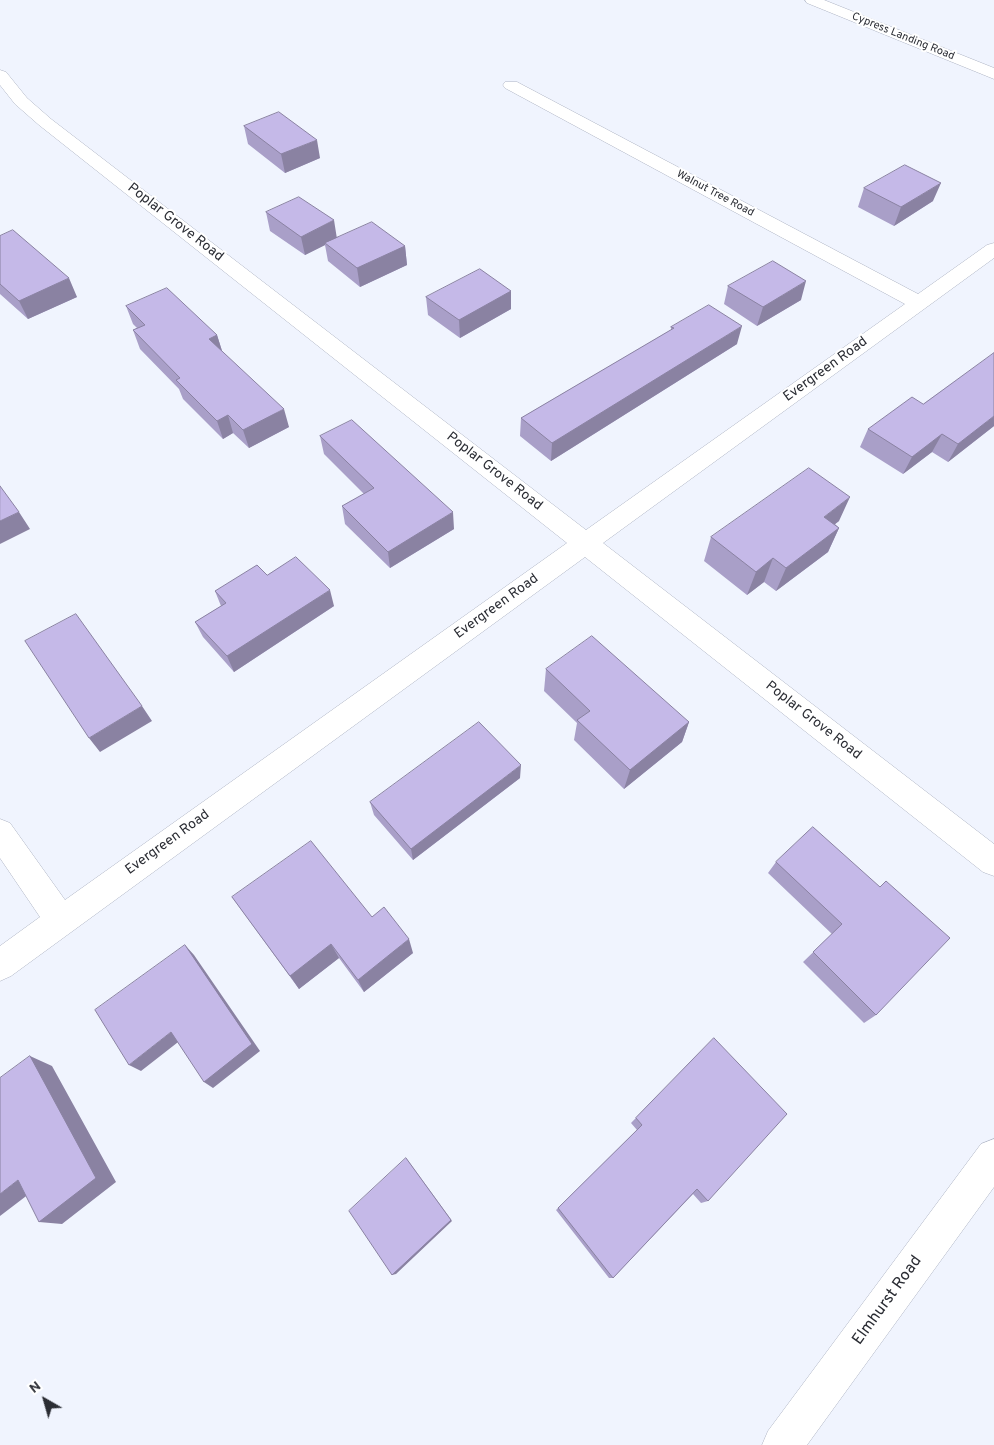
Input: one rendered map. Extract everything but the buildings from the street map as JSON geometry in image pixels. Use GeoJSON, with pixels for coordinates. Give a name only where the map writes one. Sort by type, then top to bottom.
{"type":"FeatureCollection","features":[{"type":"Feature","properties":{"kind":"street","name":"Cypress Landing Road"},"geometry":{"type":"LineString","coordinates":[[819,1],[994,74]]}},
{"type":"Feature","properties":{"kind":"street","name":"Poplar Grove Road"},"geometry":{"type":"LineString","coordinates":[[0,75],[21,101],[46,122],[994,862]]}},
{"type":"Feature","properties":{"kind":"street","name":"Walnut Tree Road"},"geometry":{"type":"LineString","coordinates":[[511,84],[920,303]]}},
{"type":"Feature","properties":{"kind":"street","name":"Evergreen Road"},"geometry":{"type":"LineString","coordinates":[[0,965],[994,249]]}},
{"type":"Feature","properties":{"kind":"street"},"geometry":{"type":"LineString","coordinates":[[0,833],[61,921]]}},
{"type":"Feature","properties":{"kind":"street","name":"Elmhurst Road"},"geometry":{"type":"LineString","coordinates":[[782,1445],[994,1157]]}}]}
